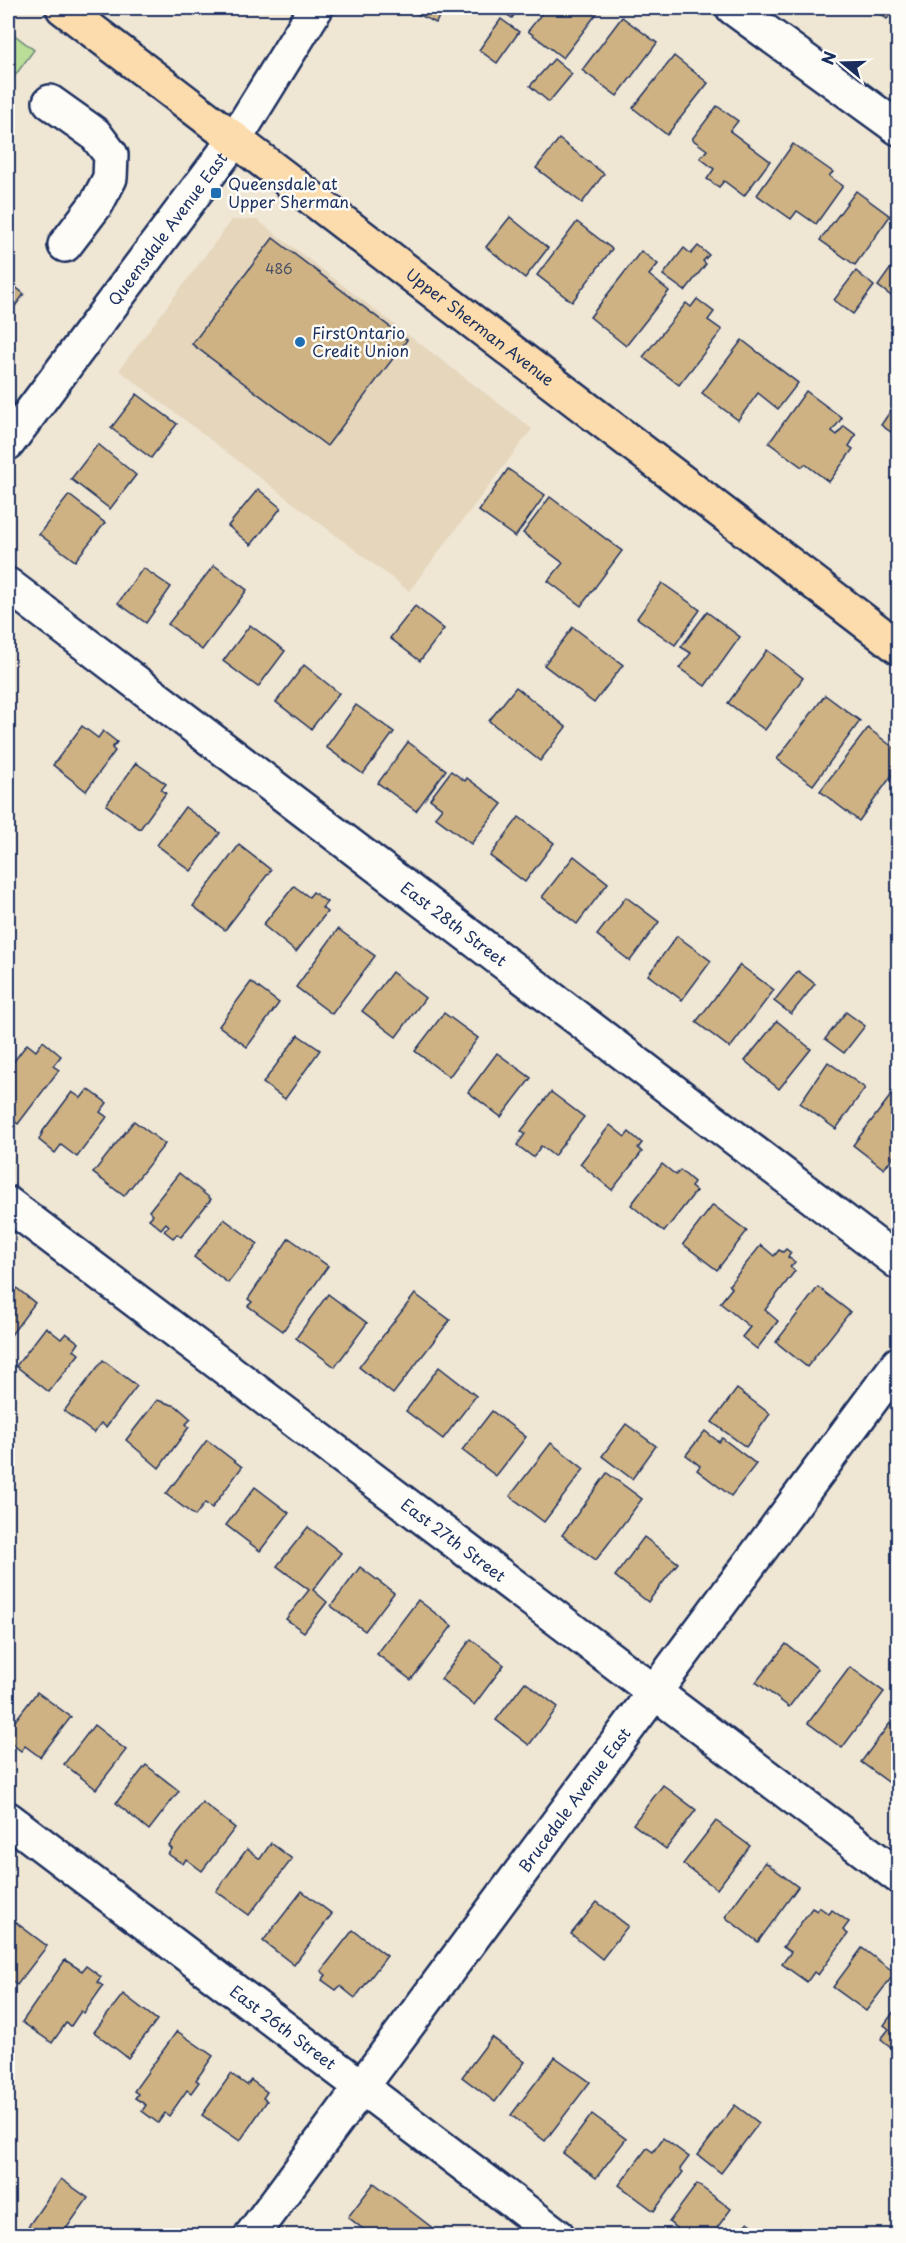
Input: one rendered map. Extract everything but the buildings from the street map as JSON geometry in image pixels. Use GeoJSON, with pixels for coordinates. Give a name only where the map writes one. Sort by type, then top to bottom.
{"type":"FeatureCollection","features":[{"type":"Feature","properties":{"kind":"main road","name":"Upper Sherman Avenue"},"geometry":{"type":"LineString","coordinates":[[63,8],[898,646]]}},
{"type":"Feature","properties":{"kind":"street","name":"Queensdale Avenue East"},"geometry":{"type":"LineString","coordinates":[[8,443],[235,139],[316,8]]}},
{"type":"Feature","properties":{"kind":"street"},"geometry":{"type":"LineString","coordinates":[[733,8],[898,128]]}},
{"type":"Feature","properties":{"kind":"street"},"geometry":{"type":"LineString","coordinates":[[50,102],[95,134],[111,155],[110,178],[97,203],[65,245]]}},
{"type":"Feature","properties":{"kind":"street","name":"East 28th Street"},"geometry":{"type":"LineString","coordinates":[[8,585],[898,1262]]}},
{"type":"Feature","properties":{"kind":"street","name":"East 27th Street"},"geometry":{"type":"LineString","coordinates":[[8,1204],[652,1693],[898,1876]]}},
{"type":"Feature","properties":{"kind":"street","name":"Brucedale Avenue East"},"geometry":{"type":"LineString","coordinates":[[251,2235],[362,2089],[652,1693],[898,1364]]}},
{"type":"Feature","properties":{"kind":"street","name":"East 26th Street"},"geometry":{"type":"LineString","coordinates":[[8,1819],[558,2235]]}},
{"type":"Feature","properties":{"kind":"shaded area"},"geometry":{"type":"Polygon","coordinates":[[[232,220],[257,220],[532,429],[409,591],[119,370],[232,220]]]}},
{"type":"Feature","properties":{"kind":"green space"},"geometry":{"type":"Polygon","coordinates":[[[8,30],[34,50],[8,85],[8,30]]]}},
{"type":"Feature","properties":{"kind":"place","name":"Queensdale at Upper Sherman"},"geometry":{"type":"Point","coordinates":[216,193]}},
{"type":"Feature","properties":{"kind":"place","name":"FirstOntario Credit Union"},"geometry":{"type":"Point","coordinates":[300,342]}}]}
